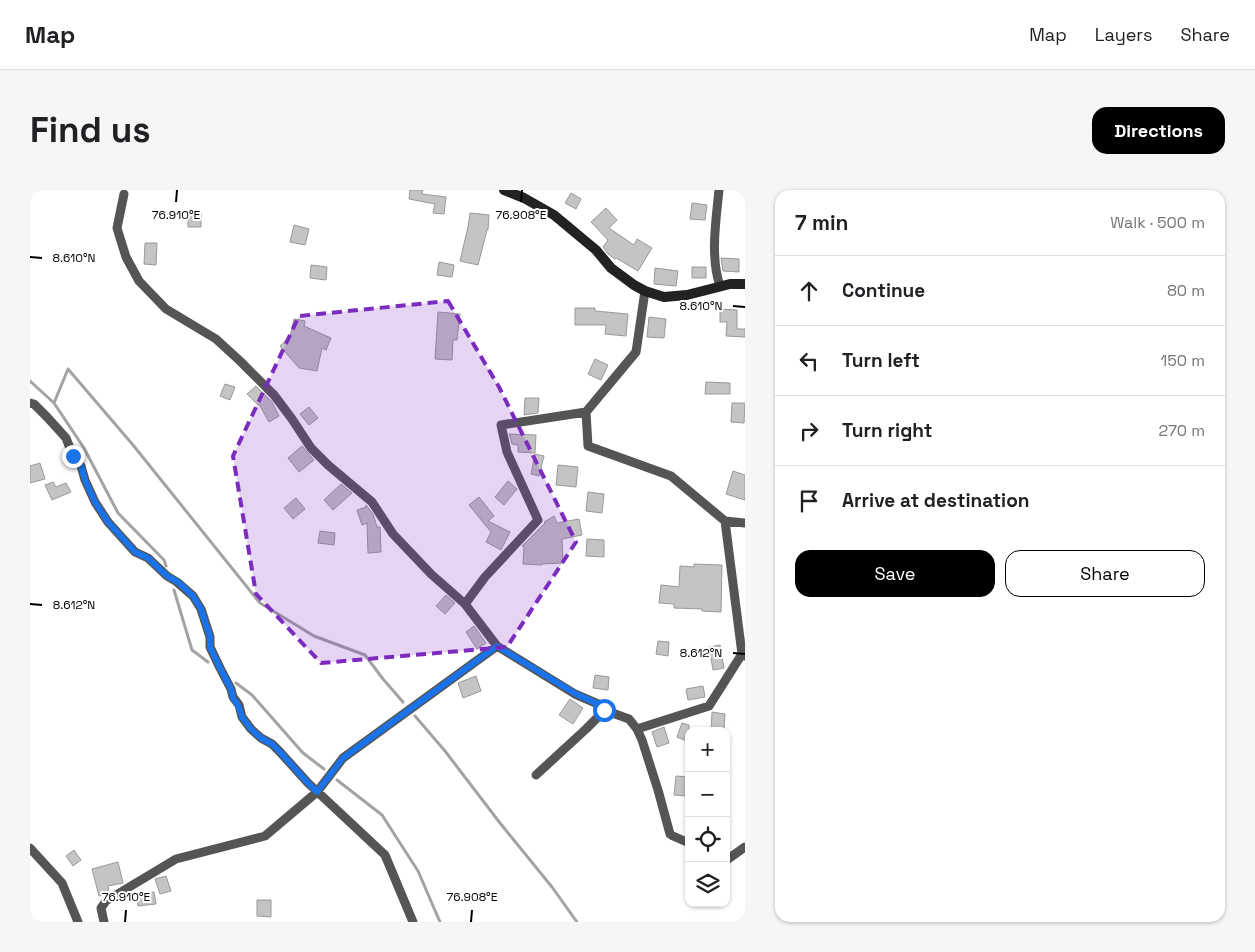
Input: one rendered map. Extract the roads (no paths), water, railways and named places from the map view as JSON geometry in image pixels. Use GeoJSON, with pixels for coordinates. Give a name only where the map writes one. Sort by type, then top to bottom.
{"type":"FeatureCollection","features":[{"type":"Feature","properties":{"kind":"main road"},"geometry":{"type":"LineString","coordinates":[[504,190],[524,198],[554,215],[596,250],[611,268],[645,291],[664,297],[687,295],[730,284],[745,284]]}},
{"type":"Feature","properties":{"kind":"street"},"geometry":{"type":"LineString","coordinates":[[719,190],[715,248],[716,274],[720,286]]}},
{"type":"Feature","properties":{"kind":"street"},"geometry":{"type":"LineString","coordinates":[[124,194],[117,228],[126,257],[139,281],[166,309],[216,339],[274,395],[292,418],[311,448],[328,466],[372,502],[393,534],[431,574],[465,604],[497,646],[576,694],[598,704],[604,710],[629,719],[637,728],[642,740],[670,834],[685,841]]}},
{"type":"Feature","properties":{"kind":"street"},"geometry":{"type":"LineString","coordinates":[[465,604],[485,577],[538,520],[506,452],[501,425],[586,412],[636,352],[645,291]]}},
{"type":"Feature","properties":{"kind":"street"},"geometry":{"type":"LineString","coordinates":[[30,403],[34,404],[66,438],[73,456],[81,466],[95,502],[108,522],[135,552],[148,558],[162,572],[178,582],[193,596],[201,609],[210,637],[210,647],[231,689],[242,717],[251,729],[261,738],[272,744],[317,792],[385,856],[413,922]]}},
{"type":"Feature","properties":{"kind":"street"},"geometry":{"type":"LineString","coordinates":[[586,412],[588,446],[671,476],[724,521],[745,523]]}},
{"type":"Feature","properties":{"kind":"street"},"geometry":{"type":"LineString","coordinates":[[637,728],[709,706],[744,655],[724,521]]}},
{"type":"Feature","properties":{"kind":"street"},"geometry":{"type":"LineString","coordinates":[[104,922],[101,908],[106,901],[176,859],[265,836],[317,792],[343,758],[497,646]]}},
{"type":"Feature","properties":{"kind":"street"},"geometry":{"type":"LineString","coordinates":[[536,775],[604,710]]}},
{"type":"Feature","properties":{"kind":"street"},"geometry":{"type":"LineString","coordinates":[[730,858],[745,847]]}},
{"type":"Feature","properties":{"kind":"street"},"geometry":{"type":"LineString","coordinates":[[30,848],[62,883],[78,922]]}},
{"type":"Feature","properties":{"kind":"waterway"},"geometry":{"type":"LineString","coordinates":[[30,381],[54,403],[68,369],[133,445],[260,603],[314,636],[365,655],[403,702]]}},
{"type":"Feature","properties":{"kind":"waterway"},"geometry":{"type":"LineString","coordinates":[[54,403],[84,448],[118,513],[164,560],[166,566]]}},
{"type":"Feature","properties":{"kind":"waterway"},"geometry":{"type":"LineString","coordinates":[[174,590],[192,650],[208,662]]}},
{"type":"Feature","properties":{"kind":"waterway"},"geometry":{"type":"LineString","coordinates":[[236,683],[252,695],[303,753],[324,769]]}},
{"type":"Feature","properties":{"kind":"waterway"},"geometry":{"type":"LineString","coordinates":[[415,716],[445,751],[552,887],[577,922]]}},
{"type":"Feature","properties":{"kind":"waterway"},"geometry":{"type":"LineString","coordinates":[[337,780],[382,815],[418,871],[440,922]]}}]}
